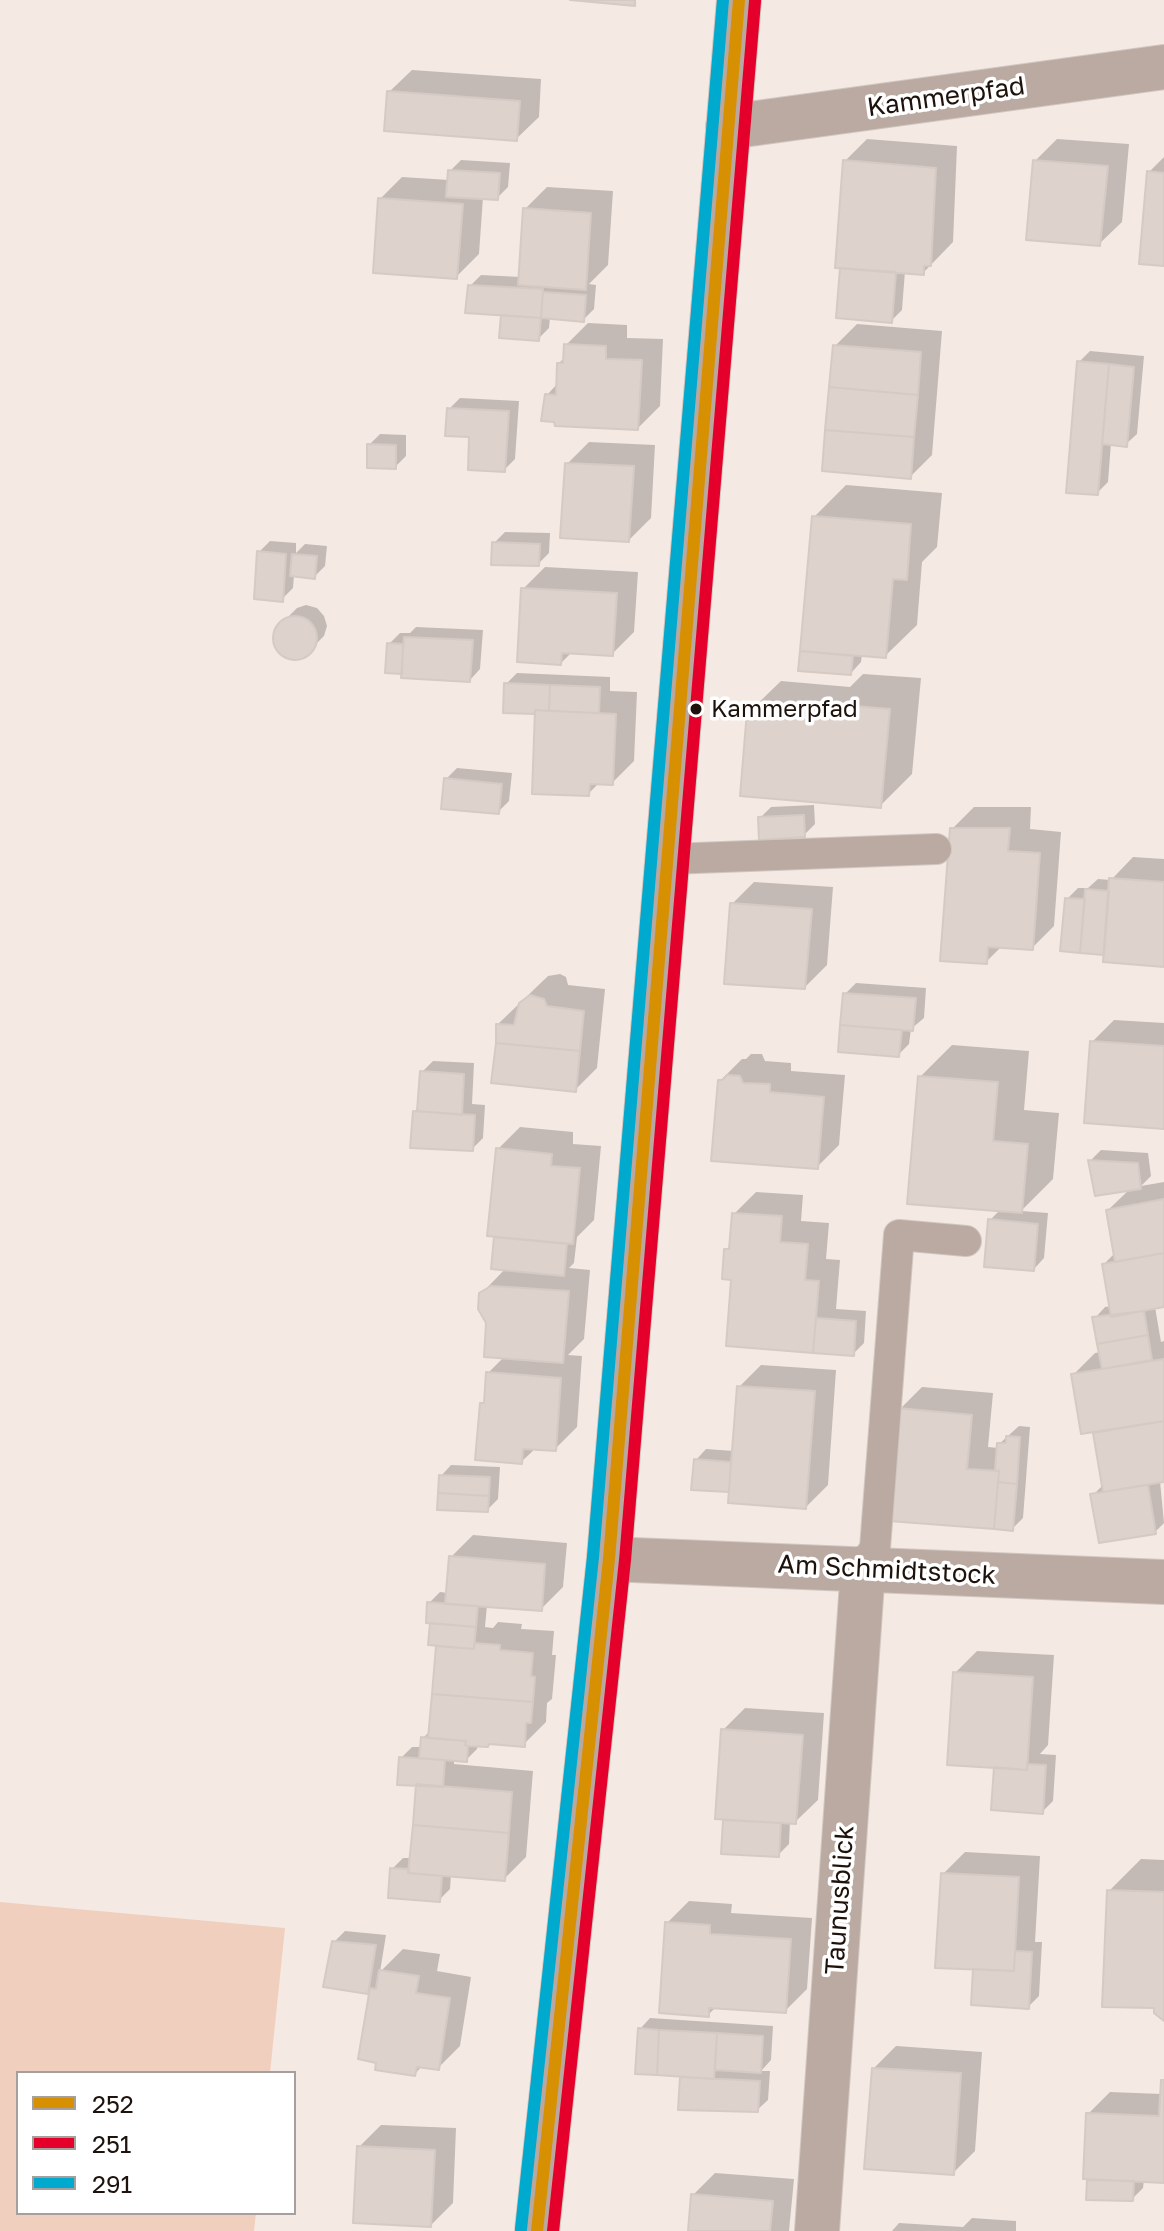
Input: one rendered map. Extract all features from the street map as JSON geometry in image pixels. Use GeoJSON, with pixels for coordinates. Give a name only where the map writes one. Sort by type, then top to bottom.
{"type":"FeatureCollection","features":[{"type":"Feature","properties":{"kind":"main road"},"geometry":{"type":"LineString","coordinates":[[537,2231],[609,1559],[739,0]]}},
{"type":"Feature","properties":{"kind":"street","name":"Kammerpfad"},"geometry":{"type":"LineString","coordinates":[[728,127],[1164,67]]}},
{"type":"Feature","properties":{"kind":"street","name":"Am Schmidtstock"},"geometry":{"type":"LineString","coordinates":[[609,1559],[1164,1582]]}},
{"type":"Feature","properties":{"kind":"street","name":"Taunusblick"},"geometry":{"type":"LineString","coordinates":[[817,2231],[863,1568]]}},
{"type":"Feature","properties":{"kind":"lane"},"geometry":{"type":"LineString","coordinates":[[669,859],[936,849]]}},
{"type":"Feature","properties":{"kind":"lane"},"geometry":{"type":"LineString","coordinates":[[863,1568],[875,1548],[899,1235],[966,1241]]}},
{"type":"Feature","properties":{"kind":"shaded area"},"geometry":{"type":"Polygon","coordinates":[[[0,1902],[285,1928],[270,2071],[16,2071],[16,2215],[256,2215],[254,2231],[0,2231],[0,1902]]]}},
{"type":"Feature","properties":{"kind":"building"},"geometry":{"type":"Polygon","coordinates":[[[570,0],[635,0],[635,6],[570,0]]]}},
{"type":"Feature","properties":{"kind":"building"},"geometry":{"type":"Polygon","coordinates":[[[387,91],[520,101],[517,141],[384,131],[387,91]]]}},
{"type":"Feature","properties":{"kind":"building"},"geometry":{"type":"Polygon","coordinates":[[[843,160],[936,168],[931,266],[924,266],[924,275],[835,268],[843,160]]]}},
{"type":"Feature","properties":{"kind":"building"},"geometry":{"type":"Polygon","coordinates":[[[1033,160],[1108,166],[1100,246],[1026,240],[1033,160]]]}},
{"type":"Feature","properties":{"kind":"building"},"geometry":{"type":"Polygon","coordinates":[[[448,170],[500,173],[498,200],[446,197],[448,170]]]}},
{"type":"Feature","properties":{"kind":"building"},"geometry":{"type":"Polygon","coordinates":[[[1147,171],[1164,173],[1164,266],[1139,264],[1147,171]]]}},
{"type":"Feature","properties":{"kind":"building"},"geometry":{"type":"Polygon","coordinates":[[[378,198],[463,204],[457,279],[373,273],[378,198]]]}},
{"type":"Feature","properties":{"kind":"building"},"geometry":{"type":"Polygon","coordinates":[[[523,208],[591,213],[586,290],[518,285],[523,208]]]}},
{"type":"Feature","properties":{"kind":"building"},"geometry":{"type":"Polygon","coordinates":[[[840,268],[896,272],[892,323],[836,318],[840,268]]]}},
{"type":"Feature","properties":{"kind":"building"},"geometry":{"type":"Polygon","coordinates":[[[468,285],[543,289],[541,318],[465,313],[468,285]]]}},
{"type":"Feature","properties":{"kind":"building"},"geometry":{"type":"Polygon","coordinates":[[[543,292],[586,295],[584,322],[541,318],[543,292]]]}},
{"type":"Feature","properties":{"kind":"building"},"geometry":{"type":"Polygon","coordinates":[[[501,315],[541,318],[539,341],[499,338],[501,315]]]}},
{"type":"Feature","properties":{"kind":"building"},"geometry":{"type":"Polygon","coordinates":[[[564,344],[606,346],[606,359],[642,360],[638,430],[555,426],[554,422],[541,421],[545,394],[556,395],[557,363],[563,363],[564,344]]]}},
{"type":"Feature","properties":{"kind":"building"},"geometry":{"type":"Polygon","coordinates":[[[833,345],[921,352],[918,395],[829,387],[833,345]]]}},
{"type":"Feature","properties":{"kind":"building"},"geometry":{"type":"Polygon","coordinates":[[[1077,361],[1109,364],[1098,495],[1066,493],[1077,361]]]}},
{"type":"Feature","properties":{"kind":"building"},"geometry":{"type":"Polygon","coordinates":[[[1109,364],[1134,367],[1127,447],[1102,444],[1109,364]]]}},
{"type":"Feature","properties":{"kind":"building"},"geometry":{"type":"Polygon","coordinates":[[[829,387],[918,395],[914,437],[825,430],[829,387]]]}},
{"type":"Feature","properties":{"kind":"building"},"geometry":{"type":"Polygon","coordinates":[[[447,408],[509,411],[505,472],[468,470],[469,437],[445,436],[447,408]]]}},
{"type":"Feature","properties":{"kind":"building"},"geometry":{"type":"Polygon","coordinates":[[[825,430],[914,437],[911,479],[822,471],[825,430]]]}},
{"type":"Feature","properties":{"kind":"building"},"geometry":{"type":"Polygon","coordinates":[[[367,444],[396,445],[396,469],[367,468],[367,444]]]}},
{"type":"Feature","properties":{"kind":"building"},"geometry":{"type":"Polygon","coordinates":[[[565,463],[634,466],[629,542],[560,538],[565,463]]]}},
{"type":"Feature","properties":{"kind":"building"},"geometry":{"type":"Polygon","coordinates":[[[812,516],[911,524],[907,580],[893,579],[886,658],[800,651],[812,516]]]}},
{"type":"Feature","properties":{"kind":"building"},"geometry":{"type":"Polygon","coordinates":[[[492,542],[540,544],[539,566],[491,565],[492,542]]]}},
{"type":"Feature","properties":{"kind":"building"},"geometry":{"type":"Polygon","coordinates":[[[257,551],[286,554],[283,602],[254,599],[257,551]]]}},
{"type":"Feature","properties":{"kind":"building"},"geometry":{"type":"Polygon","coordinates":[[[292,554],[317,556],[315,579],[290,576],[292,554]]]}},
{"type":"Feature","properties":{"kind":"building"},"geometry":{"type":"Polygon","coordinates":[[[521,588],[617,593],[613,656],[562,653],[561,665],[517,662],[521,588]]]}},
{"type":"Feature","properties":{"kind":"building"},"geometry":{"type":"Polygon","coordinates":[[[295,616],[311,622],[317,638],[311,654],[295,660],[279,654],[273,638],[279,622],[295,616]]]}},
{"type":"Feature","properties":{"kind":"building"},"geometry":{"type":"Polygon","coordinates":[[[404,637],[473,640],[470,682],[401,678],[404,637]]]}},
{"type":"Feature","properties":{"kind":"building"},"geometry":{"type":"Polygon","coordinates":[[[387,643],[403,644],[402,674],[385,673],[387,643]]]}},
{"type":"Feature","properties":{"kind":"building"},"geometry":{"type":"Polygon","coordinates":[[[800,651],[853,656],[851,675],[798,671],[800,651]]]}},
{"type":"Feature","properties":{"kind":"building"},"geometry":{"type":"Polygon","coordinates":[[[504,683],[550,685],[549,711],[503,713],[504,683]]]}},
{"type":"Feature","properties":{"kind":"building"},"geometry":{"type":"Polygon","coordinates":[[[550,685],[600,687],[599,713],[549,711],[550,685]]]}},
{"type":"Feature","properties":{"kind":"building"},"geometry":{"type":"Polygon","coordinates":[[[830,704],[890,709],[881,808],[740,796],[747,711],[829,718],[830,704]]]}},
{"type":"Feature","properties":{"kind":"building"},"geometry":{"type":"Polygon","coordinates":[[[535,710],[616,714],[613,785],[590,784],[589,796],[532,794],[535,710]]]}},
{"type":"Feature","properties":{"kind":"building"},"geometry":{"type":"Polygon","coordinates":[[[444,778],[502,784],[499,814],[441,809],[444,778]]]}},
{"type":"Feature","properties":{"kind":"building"},"geometry":{"type":"Polygon","coordinates":[[[804,815],[805,837],[759,840],[758,817],[804,815]]]}},
{"type":"Feature","properties":{"kind":"building"},"geometry":{"type":"Polygon","coordinates":[[[950,828],[1010,828],[1008,851],[1040,853],[1033,950],[988,947],[987,964],[940,961],[950,828]]]}},
{"type":"Feature","properties":{"kind":"building"},"geometry":{"type":"Polygon","coordinates":[[[1109,878],[1164,882],[1164,967],[1103,962],[1109,878]]]}},
{"type":"Feature","properties":{"kind":"building"},"geometry":{"type":"Polygon","coordinates":[[[1085,889],[1109,891],[1104,955],[1080,953],[1085,889]]]}},
{"type":"Feature","properties":{"kind":"building"},"geometry":{"type":"Polygon","coordinates":[[[1065,898],[1085,899],[1080,953],[1060,951],[1065,898]]]}},
{"type":"Feature","properties":{"kind":"building"},"geometry":{"type":"Polygon","coordinates":[[[730,903],[812,909],[805,989],[724,984],[730,903]]]}},
{"type":"Feature","properties":{"kind":"building"},"geometry":{"type":"Polygon","coordinates":[[[843,993],[916,998],[913,1031],[840,1025],[843,993]]]}},
{"type":"Feature","properties":{"kind":"building"},"geometry":{"type":"Polygon","coordinates":[[[530,995],[544,999],[547,1006],[584,1011],[580,1051],[496,1043],[496,1024],[514,1025],[519,1003],[530,995]]]}},
{"type":"Feature","properties":{"kind":"building"},"geometry":{"type":"Polygon","coordinates":[[[840,1025],[902,1030],[899,1057],[838,1052],[840,1025]]]}},
{"type":"Feature","properties":{"kind":"building"},"geometry":{"type":"Polygon","coordinates":[[[1090,1041],[1164,1046],[1164,1129],[1084,1123],[1090,1041]]]}},
{"type":"Feature","properties":{"kind":"building"},"geometry":{"type":"Polygon","coordinates":[[[496,1043],[580,1051],[576,1092],[491,1083],[496,1043]]]}},
{"type":"Feature","properties":{"kind":"building"},"geometry":{"type":"Polygon","coordinates":[[[420,1071],[464,1074],[462,1115],[417,1111],[420,1071]]]}},
{"type":"Feature","properties":{"kind":"building"},"geometry":{"type":"Polygon","coordinates":[[[727,1075],[740,1076],[743,1083],[770,1084],[770,1092],[824,1097],[818,1169],[711,1161],[718,1080],[727,1075]]]}},
{"type":"Feature","properties":{"kind":"building"},"geometry":{"type":"Polygon","coordinates":[[[918,1076],[998,1082],[993,1141],[1028,1144],[1022,1213],[907,1204],[918,1076]]]}},
{"type":"Feature","properties":{"kind":"building"},"geometry":{"type":"Polygon","coordinates":[[[413,1111],[475,1115],[473,1151],[410,1148],[413,1111]]]}},
{"type":"Feature","properties":{"kind":"building"},"geometry":{"type":"Polygon","coordinates":[[[496,1148],[552,1154],[551,1166],[580,1168],[573,1244],[487,1236],[496,1148]]]}},
{"type":"Feature","properties":{"kind":"building"},"geometry":{"type":"Polygon","coordinates":[[[1088,1160],[1138,1163],[1141,1189],[1095,1196],[1088,1160]]]}},
{"type":"Feature","properties":{"kind":"building"},"geometry":{"type":"Polygon","coordinates":[[[1164,1199],[1164,1253],[1115,1262],[1106,1210],[1164,1199]]]}},
{"type":"Feature","properties":{"kind":"building"},"geometry":{"type":"Polygon","coordinates":[[[732,1213],[782,1216],[780,1242],[808,1244],[805,1280],[819,1281],[813,1353],[726,1346],[731,1280],[722,1279],[724,1249],[729,1249],[732,1213]]]}},
{"type":"Feature","properties":{"kind":"building"},"geometry":{"type":"Polygon","coordinates":[[[988,1219],[1038,1224],[1034,1271],[984,1267],[988,1219]]]}},
{"type":"Feature","properties":{"kind":"building"},"geometry":{"type":"Polygon","coordinates":[[[494,1237],[567,1244],[564,1276],[491,1269],[494,1237]]]}},
{"type":"Feature","properties":{"kind":"building"},"geometry":{"type":"Polygon","coordinates":[[[1164,1253],[1164,1307],[1111,1317],[1102,1264],[1164,1253]]]}},
{"type":"Feature","properties":{"kind":"building"},"geometry":{"type":"Polygon","coordinates":[[[491,1286],[569,1291],[563,1363],[484,1357],[486,1323],[478,1309],[479,1293],[491,1286]]]}},
{"type":"Feature","properties":{"kind":"building"},"geometry":{"type":"Polygon","coordinates":[[[1144,1311],[1148,1335],[1097,1344],[1092,1317],[1144,1311]]]}},
{"type":"Feature","properties":{"kind":"building"},"geometry":{"type":"Polygon","coordinates":[[[816,1318],[856,1321],[854,1356],[813,1353],[816,1318]]]}},
{"type":"Feature","properties":{"kind":"building"},"geometry":{"type":"Polygon","coordinates":[[[1148,1335],[1152,1360],[1102,1369],[1097,1344],[1148,1335]]]}},
{"type":"Feature","properties":{"kind":"building"},"geometry":{"type":"Polygon","coordinates":[[[1164,1359],[1164,1421],[1081,1434],[1071,1374],[1164,1359]]]}},
{"type":"Feature","properties":{"kind":"building"},"geometry":{"type":"Polygon","coordinates":[[[486,1372],[561,1378],[556,1451],[523,1449],[522,1464],[475,1460],[486,1372]]]}},
{"type":"Feature","properties":{"kind":"building"},"geometry":{"type":"Polygon","coordinates":[[[737,1386],[815,1391],[806,1509],[728,1503],[737,1386]]]}},
{"type":"Feature","properties":{"kind":"building"},"geometry":{"type":"Polygon","coordinates":[[[898,1408],[972,1415],[967,1469],[999,1471],[994,1529],[889,1521],[898,1408]]]}},
{"type":"Feature","properties":{"kind":"building"},"geometry":{"type":"Polygon","coordinates":[[[1164,1421],[1164,1482],[1103,1492],[1093,1433],[1164,1421]]]}},
{"type":"Feature","properties":{"kind":"building"},"geometry":{"type":"Polygon","coordinates":[[[1006,1436],[1020,1437],[1017,1484],[998,1482],[999,1471],[995,1470],[997,1443],[1006,1443],[1006,1436]]]}},
{"type":"Feature","properties":{"kind":"building"},"geometry":{"type":"Polygon","coordinates":[[[694,1459],[731,1462],[729,1492],[691,1490],[694,1459]]]}},
{"type":"Feature","properties":{"kind":"building"},"geometry":{"type":"Polygon","coordinates":[[[439,1475],[490,1477],[489,1496],[438,1493],[439,1475]]]}},
{"type":"Feature","properties":{"kind":"building"},"geometry":{"type":"Polygon","coordinates":[[[998,1482],[1017,1484],[1013,1531],[994,1529],[998,1482]]]}},
{"type":"Feature","properties":{"kind":"building"},"geometry":{"type":"Polygon","coordinates":[[[1148,1485],[1156,1534],[1099,1543],[1090,1494],[1148,1485]]]}},
{"type":"Feature","properties":{"kind":"building"},"geometry":{"type":"Polygon","coordinates":[[[438,1493],[489,1496],[488,1512],[437,1510],[438,1493]]]}},
{"type":"Feature","properties":{"kind":"building"},"geometry":{"type":"Polygon","coordinates":[[[449,1556],[545,1564],[542,1611],[445,1604],[449,1556]]]}},
{"type":"Feature","properties":{"kind":"building"},"geometry":{"type":"Polygon","coordinates":[[[427,1602],[478,1606],[476,1627],[426,1623],[427,1602]]]}},
{"type":"Feature","properties":{"kind":"building"},"geometry":{"type":"Polygon","coordinates":[[[430,1623],[476,1627],[474,1649],[428,1645],[430,1623]]]}},
{"type":"Feature","properties":{"kind":"building"},"geometry":{"type":"Polygon","coordinates":[[[474,1643],[500,1645],[500,1650],[533,1653],[533,1702],[432,1694],[436,1646],[474,1649],[474,1643]]]}},
{"type":"Feature","properties":{"kind":"building"},"geometry":{"type":"Polygon","coordinates":[[[953,1672],[1033,1677],[1027,1770],[947,1765],[953,1672]]]}},
{"type":"Feature","properties":{"kind":"building"},"geometry":{"type":"Polygon","coordinates":[[[432,1694],[533,1702],[531,1723],[526,1723],[525,1747],[468,1746],[465,1745],[466,1741],[428,1738],[432,1694]]]}},
{"type":"Feature","properties":{"kind":"building"},"geometry":{"type":"Polygon","coordinates":[[[721,1729],[803,1735],[796,1824],[715,1819],[721,1729]]]}},
{"type":"Feature","properties":{"kind":"building"},"geometry":{"type":"Polygon","coordinates":[[[421,1737],[466,1741],[467,1762],[419,1758],[421,1737]]]}},
{"type":"Feature","properties":{"kind":"building"},"geometry":{"type":"Polygon","coordinates":[[[399,1757],[445,1760],[443,1787],[397,1785],[399,1757]]]}},
{"type":"Feature","properties":{"kind":"building"},"geometry":{"type":"Polygon","coordinates":[[[1027,1764],[1046,1765],[1043,1814],[991,1810],[994,1767],[1027,1770],[1027,1764]]]}},
{"type":"Feature","properties":{"kind":"building"},"geometry":{"type":"Polygon","coordinates":[[[416,1784],[512,1792],[509,1833],[413,1825],[416,1784]]]}},
{"type":"Feature","properties":{"kind":"building"},"geometry":{"type":"Polygon","coordinates":[[[723,1820],[781,1823],[779,1857],[721,1854],[723,1820]]]}},
{"type":"Feature","properties":{"kind":"building"},"geometry":{"type":"Polygon","coordinates":[[[413,1825],[509,1833],[505,1881],[408,1873],[413,1825]]]}},
{"type":"Feature","properties":{"kind":"building"},"geometry":{"type":"Polygon","coordinates":[[[390,1868],[442,1876],[440,1902],[388,1898],[390,1868]]]}},
{"type":"Feature","properties":{"kind":"building"},"geometry":{"type":"Polygon","coordinates":[[[941,1873],[1019,1877],[1014,1971],[935,1968],[941,1873]]]}},
{"type":"Feature","properties":{"kind":"building"},"geometry":{"type":"Polygon","coordinates":[[[1107,1890],[1164,1892],[1164,2021],[1154,2013],[1154,2008],[1102,2007],[1107,1890]]]}},
{"type":"Feature","properties":{"kind":"building"},"geometry":{"type":"Polygon","coordinates":[[[665,1922],[710,1925],[710,1934],[791,1939],[786,2013],[709,2008],[709,2017],[659,2013],[665,1922]]]}},
{"type":"Feature","properties":{"kind":"building"},"geometry":{"type":"Polygon","coordinates":[[[332,1941],[376,1945],[368,1994],[323,1987],[332,1941]]]}},
{"type":"Feature","properties":{"kind":"building"},"geometry":{"type":"Polygon","coordinates":[[[1015,1951],[1032,1952],[1029,2009],[971,2005],[973,1969],[1014,1971],[1015,1951]]]}},
{"type":"Feature","properties":{"kind":"building"},"geometry":{"type":"Polygon","coordinates":[[[379,1970],[419,1976],[416,1993],[450,1998],[439,2070],[417,2067],[415,2076],[375,2070],[376,2063],[358,2059],[370,1988],[376,1989],[379,1970]]]}},
{"type":"Feature","properties":{"kind":"building"},"geometry":{"type":"Polygon","coordinates":[[[638,2028],[659,2030],[657,2075],[635,2074],[638,2028]]]}},
{"type":"Feature","properties":{"kind":"building"},"geometry":{"type":"Polygon","coordinates":[[[659,2030],[717,2033],[714,2079],[657,2075],[659,2030]]]}},
{"type":"Feature","properties":{"kind":"building"},"geometry":{"type":"Polygon","coordinates":[[[717,2033],[763,2036],[761,2073],[715,2070],[717,2033]]]}},
{"type":"Feature","properties":{"kind":"building"},"geometry":{"type":"Polygon","coordinates":[[[872,2068],[961,2073],[954,2175],[864,2169],[872,2068]]]}},
{"type":"Feature","properties":{"kind":"building"},"geometry":{"type":"Polygon","coordinates":[[[680,2077],[760,2081],[758,2112],[678,2110],[680,2077]]]}},
{"type":"Feature","properties":{"kind":"building"},"geometry":{"type":"Polygon","coordinates":[[[1161,2080],[1164,2080],[1164,2183],[1083,2179],[1086,2113],[1159,2116],[1161,2080]]]}},
{"type":"Feature","properties":{"kind":"building"},"geometry":{"type":"Polygon","coordinates":[[[357,2146],[435,2150],[431,2227],[353,2223],[357,2146]]]}},
{"type":"Feature","properties":{"kind":"building"},"geometry":{"type":"Polygon","coordinates":[[[1087,2180],[1134,2181],[1133,2201],[1086,2200],[1087,2180]]]}},
{"type":"Feature","properties":{"kind":"building"},"geometry":{"type":"Polygon","coordinates":[[[691,2194],[773,2201],[770,2231],[688,2231],[691,2194]]]}},
{"type":"Feature","properties":{"kind":"transit line","name":"291"},"geometry":{"type":"LineString","coordinates":[[521,2229],[593,1557],[723,0]]}},
{"type":"Feature","properties":{"kind":"transit line","name":"252"},"geometry":{"type":"LineString","coordinates":[[537,2231],[609,1559],[739,0]]}},
{"type":"Feature","properties":{"kind":"transit line","name":"251"},"geometry":{"type":"LineString","coordinates":[[553,2231],[625,1560],[755,1]]}},
{"type":"Feature","properties":{"kind":"place","name":"Kammerpfad"},"geometry":{"type":"Point","coordinates":[696,709]}}]}
